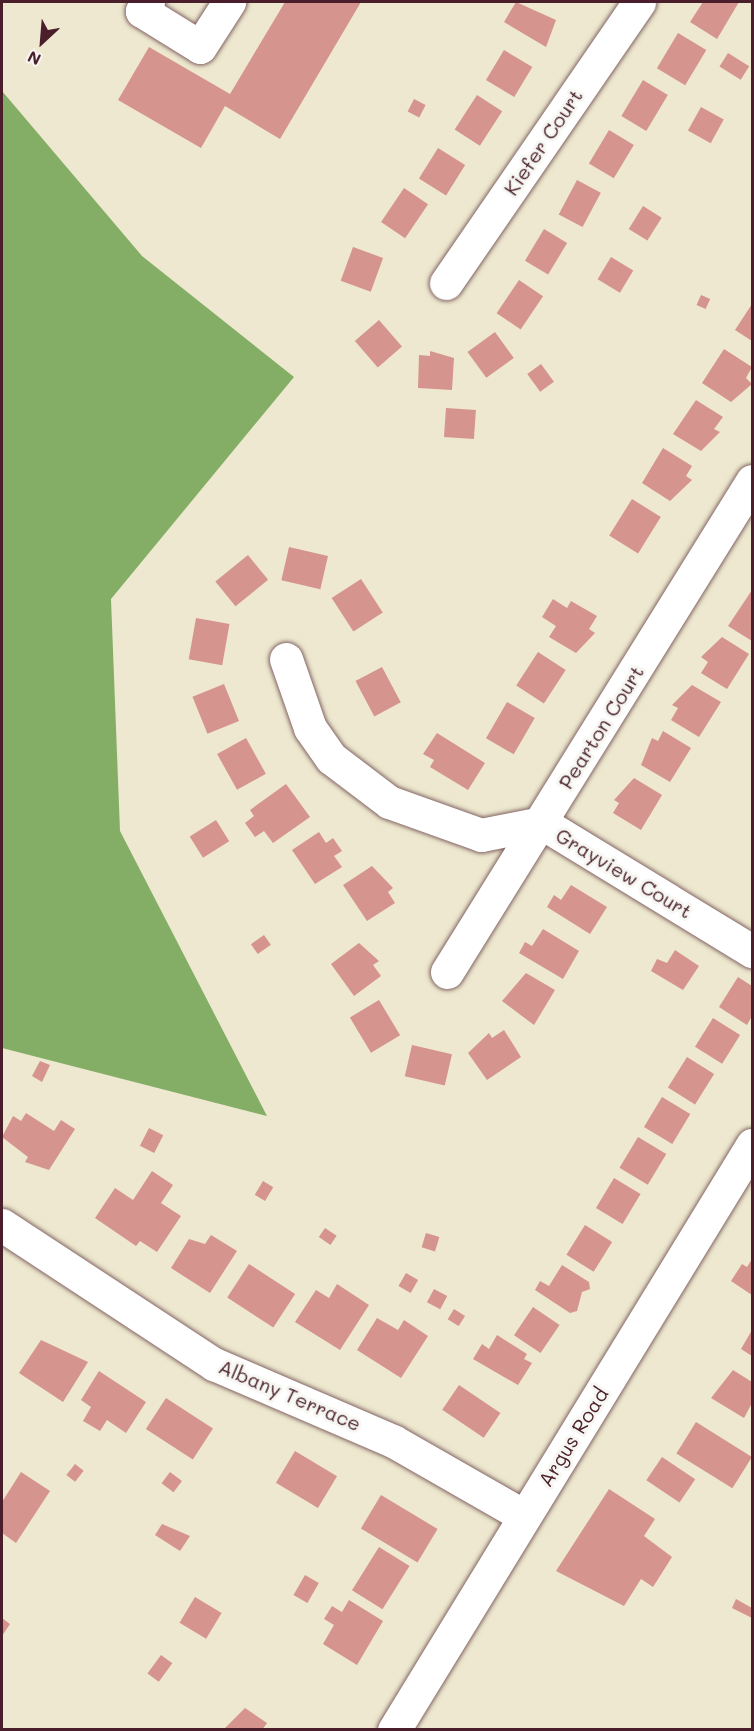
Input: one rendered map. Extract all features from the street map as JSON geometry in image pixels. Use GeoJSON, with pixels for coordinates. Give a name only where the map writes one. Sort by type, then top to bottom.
{"type":"FeatureCollection","features":[{"type":"Feature","properties":{"kind":"street"},"geometry":{"type":"LineString","coordinates":[[148,2],[142,11],[200,47],[229,2]]}},
{"type":"Feature","properties":{"kind":"street","name":"Kiefer Court"},"geometry":{"type":"LineString","coordinates":[[446,283],[639,2]]}},
{"type":"Feature","properties":{"kind":"street","name":"Pearton Court"},"geometry":{"type":"LineString","coordinates":[[447,972],[542,823],[753,481]]}},
{"type":"Feature","properties":{"kind":"street","name":"Grayview Court"},"geometry":{"type":"LineString","coordinates":[[286,659],[310,729],[358,783],[389,802],[481,835],[542,823],[753,951]]}},
{"type":"Feature","properties":{"kind":"street","name":"Argus Road"},"geometry":{"type":"LineString","coordinates":[[394,1730],[753,1145]]}},
{"type":"Feature","properties":{"kind":"street","name":"Albany Terrace"},"geometry":{"type":"LineString","coordinates":[[2,1225],[214,1364],[374,1431],[524,1516]]}},
{"type":"Feature","properties":{"kind":"green space"},"geometry":{"type":"Polygon","coordinates":[[[2,91],[142,256],[294,377],[111,599],[120,831],[267,1116],[2,1048],[2,91]]]}},
{"type":"Feature","properties":{"kind":"building"},"geometry":{"type":"Polygon","coordinates":[[[285,2],[361,2],[280,139],[225,106],[201,148],[118,100],[149,47],[230,94],[285,2]]]}},
{"type":"Feature","properties":{"kind":"building"},"geometry":{"type":"Polygon","coordinates":[[[516,2],[556,20],[546,47],[504,22],[516,2]]]}},
{"type":"Feature","properties":{"kind":"building"},"geometry":{"type":"Polygon","coordinates":[[[703,2],[739,2],[717,39],[690,22],[703,2]]]}},
{"type":"Feature","properties":{"kind":"building"},"geometry":{"type":"Polygon","coordinates":[[[678,33],[706,50],[685,85],[657,68],[678,33]]]}},
{"type":"Feature","properties":{"kind":"building"},"geometry":{"type":"Polygon","coordinates":[[[504,50],[532,67],[514,97],[486,80],[504,50]]]}},
{"type":"Feature","properties":{"kind":"building"},"geometry":{"type":"Polygon","coordinates":[[[728,53],[749,66],[741,80],[720,67],[728,53]]]}},
{"type":"Feature","properties":{"kind":"building"},"geometry":{"type":"Polygon","coordinates":[[[643,80],[668,95],[646,131],[621,116],[643,80]]]}},
{"type":"Feature","properties":{"kind":"building"},"geometry":{"type":"Polygon","coordinates":[[[477,95],[502,111],[480,146],[455,129],[477,95]]]}},
{"type":"Feature","properties":{"kind":"building"},"geometry":{"type":"Polygon","coordinates":[[[414,99],[426,105],[419,117],[408,111],[414,99]]]}},
{"type":"Feature","properties":{"kind":"building"},"geometry":{"type":"Polygon","coordinates":[[[701,107],[724,120],[711,143],[688,131],[701,107]]]}},
{"type":"Feature","properties":{"kind":"building"},"geometry":{"type":"Polygon","coordinates":[[[609,130],[634,145],[614,178],[589,163],[609,130]]]}},
{"type":"Feature","properties":{"kind":"building"},"geometry":{"type":"Polygon","coordinates":[[[438,148],[465,165],[446,195],[419,179],[438,148]]]}},
{"type":"Feature","properties":{"kind":"building"},"geometry":{"type":"Polygon","coordinates":[[[577,180],[601,193],[583,227],[559,214],[577,180]]]}},
{"type":"Feature","properties":{"kind":"building"},"geometry":{"type":"Polygon","coordinates":[[[404,188],[428,204],[405,238],[381,222],[404,188]]]}},
{"type":"Feature","properties":{"kind":"building"},"geometry":{"type":"Polygon","coordinates":[[[643,206],[662,218],[647,241],[629,229],[643,206]]]}},
{"type":"Feature","properties":{"kind":"building"},"geometry":{"type":"Polygon","coordinates":[[[544,229],[567,243],[548,275],[525,261],[544,229]]]}},
{"type":"Feature","properties":{"kind":"building"},"geometry":{"type":"Polygon","coordinates":[[[353,247],[383,258],[371,292],[341,281],[353,247]]]}},
{"type":"Feature","properties":{"kind":"building"},"geometry":{"type":"Polygon","coordinates":[[[611,257],[633,270],[620,293],[598,279],[611,257]]]}},
{"type":"Feature","properties":{"kind":"building"},"geometry":{"type":"Polygon","coordinates":[[[519,280],[543,296],[521,329],[497,313],[519,280]]]}},
{"type":"Feature","properties":{"kind":"building"},"geometry":{"type":"Polygon","coordinates":[[[701,295],[710,299],[706,309],[697,305],[701,295]]]}},
{"type":"Feature","properties":{"kind":"building"},"geometry":{"type":"Polygon","coordinates":[[[752,304],[752,341],[735,330],[752,304]]]}},
{"type":"Feature","properties":{"kind":"building"},"geometry":{"type":"Polygon","coordinates":[[[379,320],[402,346],[378,367],[355,341],[379,320]]]}},
{"type":"Feature","properties":{"kind":"building"},"geometry":{"type":"Polygon","coordinates":[[[495,332],[514,358],[486,378],[467,352],[495,332]]]}},
{"type":"Feature","properties":{"kind":"building"},"geometry":{"type":"Polygon","coordinates":[[[724,349],[752,367],[746,378],[752,384],[731,402],[702,383],[724,349]]]}},
{"type":"Feature","properties":{"kind":"building"},"geometry":{"type":"Polygon","coordinates":[[[430,351],[454,358],[452,390],[418,388],[419,355],[430,356],[430,351]]]}},
{"type":"Feature","properties":{"kind":"building"},"geometry":{"type":"Polygon","coordinates":[[[541,364],[554,382],[540,392],[527,374],[541,364]]]}},
{"type":"Feature","properties":{"kind":"building"},"geometry":{"type":"Polygon","coordinates":[[[696,400],[723,417],[714,429],[720,432],[701,451],[673,434],[696,400]]]}},
{"type":"Feature","properties":{"kind":"building"},"geometry":{"type":"Polygon","coordinates":[[[446,408],[476,410],[474,439],[444,437],[446,408]]]}},
{"type":"Feature","properties":{"kind":"building"},"geometry":{"type":"Polygon","coordinates":[[[663,448],[692,466],[686,476],[692,480],[670,501],[642,483],[663,448]]]}},
{"type":"Feature","properties":{"kind":"building"},"geometry":{"type":"Polygon","coordinates":[[[632,499],[661,517],[638,553],[609,535],[632,499]]]}},
{"type":"Feature","properties":{"kind":"building"},"geometry":{"type":"Polygon","coordinates":[[[289,547],[328,556],[320,589],[281,580],[289,547]]]}},
{"type":"Feature","properties":{"kind":"building"},"geometry":{"type":"Polygon","coordinates":[[[248,555],[268,580],[235,606],[215,581],[248,555]]]}},
{"type":"Feature","properties":{"kind":"building"},"geometry":{"type":"Polygon","coordinates":[[[361,579],[383,613],[353,632],[332,598],[361,579]]]}},
{"type":"Feature","properties":{"kind":"building"},"geometry":{"type":"Polygon","coordinates":[[[752,590],[752,641],[728,626],[752,590]]]}},
{"type":"Feature","properties":{"kind":"building"},"geometry":{"type":"Polygon","coordinates":[[[553,599],[567,608],[571,601],[597,616],[589,629],[595,633],[576,653],[549,637],[556,626],[542,617],[553,599]]]}},
{"type":"Feature","properties":{"kind":"building"},"geometry":{"type":"Polygon","coordinates":[[[196,618],[229,624],[222,665],[189,659],[196,618]]]}},
{"type":"Feature","properties":{"kind":"building"},"geometry":{"type":"Polygon","coordinates":[[[722,637],[749,654],[727,689],[701,673],[708,662],[701,657],[722,637]]]}},
{"type":"Feature","properties":{"kind":"building"},"geometry":{"type":"Polygon","coordinates":[[[538,652],[566,670],[544,704],[516,686],[538,652]]]}},
{"type":"Feature","properties":{"kind":"building"},"geometry":{"type":"Polygon","coordinates":[[[382,667],[401,702],[374,716],[356,681],[382,667]]]}},
{"type":"Feature","properties":{"kind":"building"},"geometry":{"type":"Polygon","coordinates":[[[224,684],[239,721],[207,734],[192,697],[224,684]]]}},
{"type":"Feature","properties":{"kind":"building"},"geometry":{"type":"Polygon","coordinates":[[[692,685],[721,702],[699,737],[671,720],[678,708],[672,705],[692,685]]]}},
{"type":"Feature","properties":{"kind":"building"},"geometry":{"type":"Polygon","coordinates":[[[507,702],[535,718],[514,754],[486,738],[507,702]]]}},
{"type":"Feature","properties":{"kind":"building"},"geometry":{"type":"Polygon","coordinates":[[[663,731],[691,748],[670,782],[641,765],[652,738],[658,741],[663,731]]]}},
{"type":"Feature","properties":{"kind":"building"},"geometry":{"type":"Polygon","coordinates":[[[437,733],[485,763],[468,790],[430,767],[434,760],[423,754],[437,733]]]}},
{"type":"Feature","properties":{"kind":"building"},"geometry":{"type":"Polygon","coordinates":[[[246,738],[266,774],[237,790],[217,754],[246,738]]]}},
{"type":"Feature","properties":{"kind":"building"},"geometry":{"type":"Polygon","coordinates":[[[634,778],[662,795],[641,830],[613,813],[619,803],[614,800],[634,778]]]}},
{"type":"Feature","properties":{"kind":"building"},"geometry":{"type":"Polygon","coordinates":[[[286,784],[310,817],[273,843],[264,831],[255,837],[245,823],[254,816],[250,810],[286,784]]]}},
{"type":"Feature","properties":{"kind":"building"},"geometry":{"type":"Polygon","coordinates":[[[216,820],[229,841],[203,858],[190,836],[216,820]]]}},
{"type":"Feature","properties":{"kind":"building"},"geometry":{"type":"Polygon","coordinates":[[[319,832],[326,843],[333,838],[342,851],[334,856],[342,867],[315,884],[292,850],[319,832]]]}},
{"type":"Feature","properties":{"kind":"building"},"geometry":{"type":"Polygon","coordinates":[[[372,866],[393,888],[388,892],[395,903],[367,921],[343,885],[372,866]]]}},
{"type":"Feature","properties":{"kind":"building"},"geometry":{"type":"Polygon","coordinates":[[[571,885],[607,907],[590,934],[547,907],[554,895],[561,900],[571,885]]]}},
{"type":"Feature","properties":{"kind":"building"},"geometry":{"type":"Polygon","coordinates":[[[543,929],[579,951],[563,979],[519,953],[525,942],[532,946],[543,929]]]}},
{"type":"Feature","properties":{"kind":"building"},"geometry":{"type":"Polygon","coordinates":[[[264,935],[271,945],[258,954],[251,944],[264,935]]]}},
{"type":"Feature","properties":{"kind":"building"},"geometry":{"type":"Polygon","coordinates":[[[359,943],[379,961],[373,965],[381,976],[354,996],[331,964],[359,943]]]}},
{"type":"Feature","properties":{"kind":"building"},"geometry":{"type":"Polygon","coordinates":[[[675,950],[699,966],[683,990],[651,971],[657,959],[667,963],[675,950]]]}},
{"type":"Feature","properties":{"kind":"building"},"geometry":{"type":"Polygon","coordinates":[[[526,973],[555,990],[534,1025],[502,1001],[526,973]]]}},
{"type":"Feature","properties":{"kind":"building"},"geometry":{"type":"Polygon","coordinates":[[[738,977],[752,986],[752,1016],[747,1025],[719,1007],[738,977]]]}},
{"type":"Feature","properties":{"kind":"building"},"geometry":{"type":"Polygon","coordinates":[[[379,1000],[400,1035],[371,1053],[350,1018],[379,1000]]]}},
{"type":"Feature","properties":{"kind":"building"},"geometry":{"type":"Polygon","coordinates":[[[713,1018],[740,1035],[722,1064],[695,1047],[713,1018]]]}},
{"type":"Feature","properties":{"kind":"building"},"geometry":{"type":"Polygon","coordinates":[[[504,1030],[521,1057],[487,1080],[468,1053],[489,1033],[492,1038],[504,1030]]]}},
{"type":"Feature","properties":{"kind":"building"},"geometry":{"type":"Polygon","coordinates":[[[412,1045],[452,1054],[445,1085],[405,1076],[412,1045]]]}},
{"type":"Feature","properties":{"kind":"building"},"geometry":{"type":"Polygon","coordinates":[[[687,1057],[714,1074],[695,1104],[668,1088],[687,1057]]]}},
{"type":"Feature","properties":{"kind":"building"},"geometry":{"type":"Polygon","coordinates":[[[40,1061],[50,1065],[42,1082],[32,1076],[40,1061]]]}},
{"type":"Feature","properties":{"kind":"building"},"geometry":{"type":"Polygon","coordinates":[[[662,1097],[690,1114],[672,1144],[644,1127],[662,1097]]]}},
{"type":"Feature","properties":{"kind":"building"},"geometry":{"type":"Polygon","coordinates":[[[26,1113],[54,1131],[61,1120],[75,1129],[49,1170],[25,1162],[28,1157],[2,1137],[13,1116],[21,1121],[26,1113]]]}},
{"type":"Feature","properties":{"kind":"building"},"geometry":{"type":"Polygon","coordinates":[[[149,1128],[163,1135],[154,1153],[140,1146],[149,1128]]]}},
{"type":"Feature","properties":{"kind":"building"},"geometry":{"type":"Polygon","coordinates":[[[638,1137],[666,1154],[648,1185],[619,1168],[638,1137]]]}},
{"type":"Feature","properties":{"kind":"building"},"geometry":{"type":"Polygon","coordinates":[[[152,1171],[173,1185],[161,1203],[181,1216],[157,1252],[140,1241],[136,1246],[95,1218],[115,1188],[133,1200],[152,1171]]]}},
{"type":"Feature","properties":{"kind":"building"},"geometry":{"type":"Polygon","coordinates":[[[614,1178],[641,1194],[623,1224],[596,1208],[614,1178]]]}},
{"type":"Feature","properties":{"kind":"building"},"geometry":{"type":"Polygon","coordinates":[[[263,1181],[273,1187],[265,1201],[255,1195],[263,1181]]]}},
{"type":"Feature","properties":{"kind":"building"},"geometry":{"type":"Polygon","coordinates":[[[585,1225],[612,1242],[594,1272],[566,1255],[585,1225]]]}},
{"type":"Feature","properties":{"kind":"building"},"geometry":{"type":"Polygon","coordinates":[[[325,1228],[337,1236],[330,1245],[319,1237],[325,1228]]]}},
{"type":"Feature","properties":{"kind":"building"},"geometry":{"type":"Polygon","coordinates":[[[426,1233],[439,1237],[435,1251],[422,1247],[426,1233]]]}},
{"type":"Feature","properties":{"kind":"building"},"geometry":{"type":"Polygon","coordinates":[[[211,1235],[237,1251],[210,1293],[171,1268],[189,1239],[205,1244],[211,1235]]]}},
{"type":"Feature","properties":{"kind":"building"},"geometry":{"type":"Polygon","coordinates":[[[752,1259],[752,1295],[731,1281],[742,1264],[747,1267],[752,1259]]]}},
{"type":"Feature","properties":{"kind":"building"},"geometry":{"type":"Polygon","coordinates":[[[249,1264],[295,1294],[273,1328],[227,1298],[249,1264]]]}},
{"type":"Feature","properties":{"kind":"building"},"geometry":{"type":"Polygon","coordinates":[[[562,1265],[589,1282],[590,1289],[582,1292],[577,1311],[570,1313],[535,1290],[540,1281],[549,1286],[562,1265]]]}},
{"type":"Feature","properties":{"kind":"building"},"geometry":{"type":"Polygon","coordinates":[[[406,1273],[418,1280],[411,1293],[398,1286],[406,1273]]]}},
{"type":"Feature","properties":{"kind":"building"},"geometry":{"type":"Polygon","coordinates":[[[337,1284],[369,1305],[340,1350],[295,1322],[316,1290],[329,1298],[337,1284]]]}},
{"type":"Feature","properties":{"kind":"building"},"geometry":{"type":"Polygon","coordinates":[[[434,1289],[447,1296],[440,1309],[427,1302],[434,1289]]]}},
{"type":"Feature","properties":{"kind":"building"},"geometry":{"type":"Polygon","coordinates":[[[533,1307],[560,1325],[541,1353],[514,1335],[533,1307]]]}},
{"type":"Feature","properties":{"kind":"building"},"geometry":{"type":"Polygon","coordinates":[[[454,1309],[465,1316],[459,1326],[448,1319],[454,1309]]]}},
{"type":"Feature","properties":{"kind":"building"},"geometry":{"type":"Polygon","coordinates":[[[377,1318],[398,1330],[404,1320],[428,1336],[401,1378],[357,1350],[377,1318]]]}},
{"type":"Feature","properties":{"kind":"building"},"geometry":{"type":"Polygon","coordinates":[[[752,1330],[752,1356],[741,1349],[752,1330]]]}},
{"type":"Feature","properties":{"kind":"building"},"geometry":{"type":"Polygon","coordinates":[[[497,1335],[527,1354],[524,1359],[532,1363],[518,1385],[473,1359],[482,1344],[489,1349],[497,1335]]]}},
{"type":"Feature","properties":{"kind":"building"},"geometry":{"type":"Polygon","coordinates":[[[41,1340],[88,1362],[63,1402],[19,1373],[41,1340]]]}},
{"type":"Feature","properties":{"kind":"building"},"geometry":{"type":"Polygon","coordinates":[[[733,1370],[752,1382],[752,1403],[744,1418],[711,1398],[733,1370]]]}},
{"type":"Feature","properties":{"kind":"building"},"geometry":{"type":"Polygon","coordinates":[[[99,1371],[146,1402],[126,1433],[107,1420],[100,1431],[83,1421],[91,1407],[81,1400],[99,1371]]]}},
{"type":"Feature","properties":{"kind":"building"},"geometry":{"type":"Polygon","coordinates":[[[459,1385],[500,1413],[484,1438],[442,1410],[459,1385]]]}},
{"type":"Feature","properties":{"kind":"building"},"geometry":{"type":"Polygon","coordinates":[[[166,1398],[213,1428],[193,1460],[146,1429],[166,1398]]]}},
{"type":"Feature","properties":{"kind":"building"},"geometry":{"type":"Polygon","coordinates":[[[696,1422],[752,1457],[732,1488],[676,1453],[696,1422]]]}},
{"type":"Feature","properties":{"kind":"building"},"geometry":{"type":"Polygon","coordinates":[[[295,1451],[337,1476],[318,1508],[276,1483],[295,1451]]]}},
{"type":"Feature","properties":{"kind":"building"},"geometry":{"type":"Polygon","coordinates":[[[662,1457],[695,1479],[680,1503],[646,1480],[662,1457]]]}},
{"type":"Feature","properties":{"kind":"building"},"geometry":{"type":"Polygon","coordinates":[[[75,1464],[84,1471],[75,1482],[66,1475],[75,1464]]]}},
{"type":"Feature","properties":{"kind":"building"},"geometry":{"type":"Polygon","coordinates":[[[21,1472],[50,1491],[16,1543],[2,1533],[2,1502],[21,1472]]]}},
{"type":"Feature","properties":{"kind":"building"},"geometry":{"type":"Polygon","coordinates":[[[170,1472],[182,1481],[174,1492],[162,1483],[170,1472]]]}},
{"type":"Feature","properties":{"kind":"building"},"geometry":{"type":"Polygon","coordinates":[[[609,1489],[655,1519],[644,1536],[672,1557],[653,1587],[641,1579],[624,1606],[556,1571],[609,1489]]]}},
{"type":"Feature","properties":{"kind":"building"},"geometry":{"type":"Polygon","coordinates":[[[381,1495],[438,1529],[417,1562],[361,1528],[381,1495]]]}},
{"type":"Feature","properties":{"kind":"building"},"geometry":{"type":"Polygon","coordinates":[[[162,1524],[190,1536],[180,1551],[155,1535],[162,1524]]]}},
{"type":"Feature","properties":{"kind":"building"},"geometry":{"type":"Polygon","coordinates":[[[379,1547],[410,1566],[383,1609],[352,1590],[379,1547]]]}},
{"type":"Feature","properties":{"kind":"building"},"geometry":{"type":"Polygon","coordinates":[[[305,1575],[319,1583],[307,1603],[294,1595],[305,1575]]]}},
{"type":"Feature","properties":{"kind":"building"},"geometry":{"type":"Polygon","coordinates":[[[195,1597],[222,1613],[206,1639],[180,1623],[195,1597]]]}},
{"type":"Feature","properties":{"kind":"building"},"geometry":{"type":"Polygon","coordinates":[[[736,1599],[752,1608],[752,1618],[732,1608],[736,1599]]]}},
{"type":"Feature","properties":{"kind":"building"},"geometry":{"type":"Polygon","coordinates":[[[349,1600],[383,1621],[357,1665],[323,1644],[334,1625],[324,1619],[332,1606],[342,1612],[349,1600]]]}},
{"type":"Feature","properties":{"kind":"building"},"geometry":{"type":"Polygon","coordinates":[[[2,1618],[10,1624],[2,1636],[2,1618]]]}},
{"type":"Feature","properties":{"kind":"building"},"geometry":{"type":"Polygon","coordinates":[[[161,1655],[172,1663],[159,1682],[147,1674],[161,1655]]]}},
{"type":"Feature","properties":{"kind":"building"},"geometry":{"type":"Polygon","coordinates":[[[245,1708],[267,1723],[262,1730],[223,1730],[245,1708]]]}}]}
